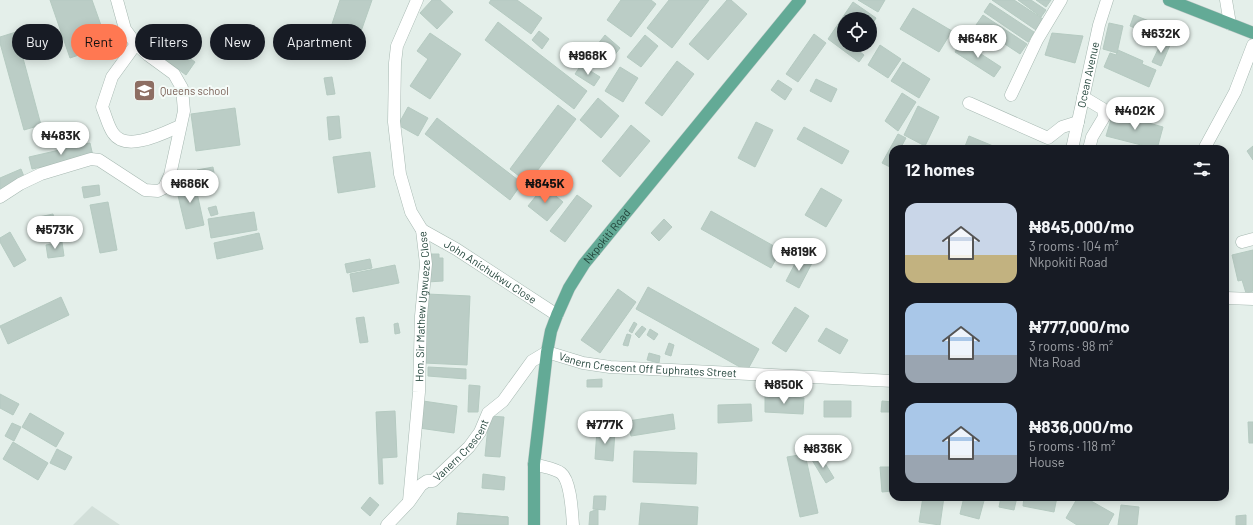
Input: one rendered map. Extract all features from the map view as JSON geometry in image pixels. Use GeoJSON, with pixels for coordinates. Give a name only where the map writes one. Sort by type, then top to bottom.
{"type":"FeatureCollection","features":[{"type":"Feature","properties":{"kind":"main road","name":"Nkpokiti Road"},"geometry":{"type":"LineString","coordinates":[[534,525],[534,464],[547,352],[551,330],[569,288],[584,264],[800,0]]}},
{"type":"Feature","properties":{"kind":"main road"},"geometry":{"type":"LineString","coordinates":[[1169,0],[1253,32]]}},
{"type":"Feature","properties":{"kind":"street"},"geometry":{"type":"LineString","coordinates":[[117,0],[125,29],[135,43]]}},
{"type":"Feature","properties":{"kind":"street","name":"Hon. Sir Mathew Ugwueze Close"},"geometry":{"type":"LineString","coordinates":[[409,502],[419,392],[426,264],[422,230],[411,212],[400,174],[394,122],[395,63],[397,46],[417,0]]}},
{"type":"Feature","properties":{"kind":"street"},"geometry":{"type":"LineString","coordinates":[[1011,95],[1037,40],[1061,0]]}},
{"type":"Feature","properties":{"kind":"street","name":"Ocean Avenue"},"geometry":{"type":"LineString","coordinates":[[1073,145],[1099,25],[1107,0]]}},
{"type":"Feature","properties":{"kind":"street"},"geometry":{"type":"LineString","coordinates":[[1226,0],[1230,24]]}},
{"type":"Feature","properties":{"kind":"street"},"geometry":{"type":"LineString","coordinates":[[135,45],[112,77],[102,107],[114,134],[124,141],[150,140],[180,126]]}},
{"type":"Feature","properties":{"kind":"street"},"geometry":{"type":"LineString","coordinates":[[1206,145],[1235,92],[1253,45]]}},
{"type":"Feature","properties":{"kind":"street"},"geometry":{"type":"LineString","coordinates":[[0,197],[20,184],[41,174],[91,159],[99,160],[145,190],[158,191],[164,188],[170,175],[184,111],[182,88],[174,74],[155,60]]}},
{"type":"Feature","properties":{"kind":"street"},"geometry":{"type":"LineString","coordinates":[[1083,97],[1103,109],[1104,114],[1104,117],[1092,137],[1090,145]]}},
{"type":"Feature","properties":{"kind":"street"},"geometry":{"type":"LineString","coordinates":[[969,103],[1048,138],[1062,127],[1078,122]]}},
{"type":"Feature","properties":{"kind":"street","name":"John Anichukwu Close"},"geometry":{"type":"LineString","coordinates":[[422,230],[456,249],[557,314]]}},
{"type":"Feature","properties":{"kind":"street"},"geometry":{"type":"LineString","coordinates":[[1229,298],[1253,299]]}},
{"type":"Feature","properties":{"kind":"street","name":"Vanern Crescent"},"geometry":{"type":"LineString","coordinates":[[387,525],[409,502],[421,485],[433,481],[469,446],[480,432],[488,413],[503,401],[532,361],[547,352]]}},
{"type":"Feature","properties":{"kind":"street","name":"Vanern Crescent Off Euphrates Street"},"geometry":{"type":"LineString","coordinates":[[547,352],[583,363],[610,367],[889,381]]}},
{"type":"Feature","properties":{"kind":"street"},"geometry":{"type":"LineString","coordinates":[[534,464],[556,470],[566,478],[573,525]]}},
{"type":"Feature","properties":{"kind":"shaded area"},"geometry":{"type":"Polygon","coordinates":[[[92,506],[120,525],[73,525],[92,506]]]}},
{"type":"Feature","properties":{"kind":"building"},"geometry":{"type":"Polygon","coordinates":[[[50,0],[92,0],[101,24],[71,24],[70,58],[63,38],[63,24],[58,24],[50,0]]]}},
{"type":"Feature","properties":{"kind":"building"},"geometry":{"type":"Polygon","coordinates":[[[340,0],[372,0],[364,24],[332,24],[340,0]]]}},
{"type":"Feature","properties":{"kind":"building"},"geometry":{"type":"Polygon","coordinates":[[[432,0],[440,0],[453,12],[437,29],[420,13],[432,0]]]}},
{"type":"Feature","properties":{"kind":"building"},"geometry":{"type":"Polygon","coordinates":[[[491,0],[517,0],[542,18],[531,34],[489,3],[491,0]]]}},
{"type":"Feature","properties":{"kind":"building"},"geometry":{"type":"Polygon","coordinates":[[[621,0],[651,0],[656,4],[631,37],[607,20],[621,0]]]}},
{"type":"Feature","properties":{"kind":"building"},"geometry":{"type":"Polygon","coordinates":[[[669,0],[709,0],[672,48],[647,28],[669,0]]]}},
{"type":"Feature","properties":{"kind":"building"},"geometry":{"type":"Polygon","coordinates":[[[727,0],[731,0],[747,14],[708,60],[689,44],[727,0]]]}},
{"type":"Feature","properties":{"kind":"building"},"geometry":{"type":"Polygon","coordinates":[[[858,0],[885,0],[878,12],[858,0]]]}},
{"type":"Feature","properties":{"kind":"building"},"geometry":{"type":"Polygon","coordinates":[[[992,0],[1014,0],[1043,19],[1036,30],[992,0]]]}},
{"type":"Feature","properties":{"kind":"building"},"geometry":{"type":"Polygon","coordinates":[[[1018,0],[1031,0],[1046,10],[1041,17],[1018,0]]]}},
{"type":"Feature","properties":{"kind":"building"},"geometry":{"type":"Polygon","coordinates":[[[1036,0],[1051,0],[1046,7],[1036,0]]]}},
{"type":"Feature","properties":{"kind":"building"},"geometry":{"type":"Polygon","coordinates":[[[853,2],[867,12],[846,12],[853,2]]]}},
{"type":"Feature","properties":{"kind":"building"},"geometry":{"type":"Polygon","coordinates":[[[990,3],[1034,32],[1028,42],[984,12],[990,3]]]}},
{"type":"Feature","properties":{"kind":"building"},"geometry":{"type":"Polygon","coordinates":[[[913,8],[952,31],[939,52],[900,29],[913,8]]]}},
{"type":"Feature","properties":{"kind":"building"},"geometry":{"type":"Polygon","coordinates":[[[983,15],[1027,44],[1020,54],[976,25],[983,15]]]}},
{"type":"Feature","properties":{"kind":"building"},"geometry":{"type":"Polygon","coordinates":[[[1134,15],[1164,27],[1161,35],[1154,33],[1153,36],[1130,26],[1134,15]]]}},
{"type":"Feature","properties":{"kind":"building"},"geometry":{"type":"Polygon","coordinates":[[[498,22],[587,91],[574,109],[485,40],[498,22]]]}},
{"type":"Feature","properties":{"kind":"building"},"geometry":{"type":"Polygon","coordinates":[[[1109,23],[1123,26],[1117,53],[1103,49],[1109,23]]]}},
{"type":"Feature","properties":{"kind":"building"},"geometry":{"type":"Polygon","coordinates":[[[837,26],[837,46],[828,39],[837,26]]]}},
{"type":"Feature","properties":{"kind":"building"},"geometry":{"type":"Polygon","coordinates":[[[539,31],[549,39],[542,49],[532,40],[539,31]]]}},
{"type":"Feature","properties":{"kind":"building"},"geometry":{"type":"Polygon","coordinates":[[[12,33],[12,60],[24,60],[41,125],[24,130],[0,43],[0,37],[12,33]]]}},
{"type":"Feature","properties":{"kind":"building"},"geometry":{"type":"Polygon","coordinates":[[[430,33],[461,54],[430,99],[410,86],[428,59],[417,51],[430,33]]]}},
{"type":"Feature","properties":{"kind":"building"},"geometry":{"type":"Polygon","coordinates":[[[1052,33],[1083,36],[1075,63],[1045,55],[1052,33]]]}},
{"type":"Feature","properties":{"kind":"building"},"geometry":{"type":"Polygon","coordinates":[[[1169,33],[1175,36],[1171,44],[1165,41],[1169,33]]]}},
{"type":"Feature","properties":{"kind":"building"},"geometry":{"type":"Polygon","coordinates":[[[814,34],[826,43],[798,82],[786,74],[814,34]]]}},
{"type":"Feature","properties":{"kind":"building"},"geometry":{"type":"Polygon","coordinates":[[[605,35],[620,48],[606,66],[590,54],[605,35]]]}},
{"type":"Feature","properties":{"kind":"building"},"geometry":{"type":"Polygon","coordinates":[[[645,35],[658,46],[641,67],[627,57],[645,35]]]}},
{"type":"Feature","properties":{"kind":"building"},"geometry":{"type":"Polygon","coordinates":[[[961,41],[1001,67],[994,77],[955,52],[961,41]]]}},
{"type":"Feature","properties":{"kind":"building"},"geometry":{"type":"Polygon","coordinates":[[[1162,41],[1170,45],[1161,66],[1152,62],[1162,41]]]}},
{"type":"Feature","properties":{"kind":"building"},"geometry":{"type":"Polygon","coordinates":[[[880,45],[901,59],[888,78],[868,65],[880,45]]]}},
{"type":"Feature","properties":{"kind":"building"},"geometry":{"type":"Polygon","coordinates":[[[1118,50],[1143,61],[1142,64],[1156,70],[1149,87],[1104,67],[1110,53],[1116,55],[1118,50]]]}},
{"type":"Feature","properties":{"kind":"building"},"geometry":{"type":"Polygon","coordinates":[[[846,52],[860,52],[864,55],[859,62],[846,52]]]}},
{"type":"Feature","properties":{"kind":"building"},"geometry":{"type":"Polygon","coordinates":[[[166,60],[192,60],[195,62],[186,75],[166,60]]]}},
{"type":"Feature","properties":{"kind":"building"},"geometry":{"type":"Polygon","coordinates":[[[677,61],[694,74],[662,116],[645,103],[677,61]]]}},
{"type":"Feature","properties":{"kind":"building"},"geometry":{"type":"Polygon","coordinates":[[[903,62],[930,79],[919,98],[891,81],[903,62]]]}},
{"type":"Feature","properties":{"kind":"building"},"geometry":{"type":"Polygon","coordinates":[[[581,65],[600,77],[594,86],[575,74],[581,65]]]}},
{"type":"Feature","properties":{"kind":"building"},"geometry":{"type":"Polygon","coordinates":[[[620,67],[638,78],[623,102],[605,91],[620,67]]]}},
{"type":"Feature","properties":{"kind":"building"},"geometry":{"type":"Polygon","coordinates":[[[332,77],[335,94],[327,95],[324,78],[332,77]]]}},
{"type":"Feature","properties":{"kind":"building"},"geometry":{"type":"Polygon","coordinates":[[[816,79],[837,89],[831,102],[810,91],[816,79]]]}},
{"type":"Feature","properties":{"kind":"building"},"geometry":{"type":"Polygon","coordinates":[[[778,80],[792,89],[785,100],[771,90],[778,80]]]}},
{"type":"Feature","properties":{"kind":"building"},"geometry":{"type":"Polygon","coordinates":[[[902,93],[916,102],[898,131],[885,121],[902,93]]]}},
{"type":"Feature","properties":{"kind":"building"},"geometry":{"type":"Polygon","coordinates":[[[598,98],[619,116],[601,138],[580,120],[598,98]]]}},
{"type":"Feature","properties":{"kind":"building"},"geometry":{"type":"Polygon","coordinates":[[[558,105],[576,119],[528,183],[510,169],[558,105]]]}},
{"type":"Feature","properties":{"kind":"building"},"geometry":{"type":"Polygon","coordinates":[[[918,106],[939,117],[925,145],[904,135],[918,106]]]}},
{"type":"Feature","properties":{"kind":"building"},"geometry":{"type":"Polygon","coordinates":[[[408,107],[428,118],[418,136],[398,125],[408,107]]]}},
{"type":"Feature","properties":{"kind":"building"},"geometry":{"type":"Polygon","coordinates":[[[235,108],[240,145],[196,151],[191,114],[235,108]]]}},
{"type":"Feature","properties":{"kind":"building"},"geometry":{"type":"Polygon","coordinates":[[[1113,113],[1163,127],[1158,145],[1141,145],[1106,136],[1113,113]]]}},
{"type":"Feature","properties":{"kind":"building"},"geometry":{"type":"Polygon","coordinates":[[[339,116],[341,138],[329,140],[327,117],[339,116]]]}},
{"type":"Feature","properties":{"kind":"building"},"geometry":{"type":"Polygon","coordinates":[[[437,118],[522,183],[510,200],[425,134],[437,118]]]}},
{"type":"Feature","properties":{"kind":"building"},"geometry":{"type":"Polygon","coordinates":[[[756,122],[773,130],[755,167],[738,158],[756,122]]]}},
{"type":"Feature","properties":{"kind":"building"},"geometry":{"type":"Polygon","coordinates":[[[631,125],[650,141],[620,177],[602,161],[631,125]]]}},
{"type":"Feature","properties":{"kind":"building"},"geometry":{"type":"Polygon","coordinates":[[[804,127],[849,151],[842,164],[797,139],[804,127]]]}},
{"type":"Feature","properties":{"kind":"building"},"geometry":{"type":"Polygon","coordinates":[[[898,134],[906,138],[902,145],[892,145],[898,134]]]}},
{"type":"Feature","properties":{"kind":"building"},"geometry":{"type":"Polygon","coordinates":[[[969,136],[991,145],[966,145],[969,136]]]}},
{"type":"Feature","properties":{"kind":"building"},"geometry":{"type":"Polygon","coordinates":[[[90,143],[93,156],[32,169],[29,157],[90,143]]]}},
{"type":"Feature","properties":{"kind":"building"},"geometry":{"type":"Polygon","coordinates":[[[1253,146],[1253,160],[1247,151],[1253,146]]]}},
{"type":"Feature","properties":{"kind":"building"},"geometry":{"type":"Polygon","coordinates":[[[889,150],[889,166],[882,163],[889,150]]]}},
{"type":"Feature","properties":{"kind":"building"},"geometry":{"type":"Polygon","coordinates":[[[370,152],[375,187],[338,193],[333,157],[370,152]]]}},
{"type":"Feature","properties":{"kind":"building"},"geometry":{"type":"Polygon","coordinates":[[[213,167],[215,179],[200,182],[197,170],[213,167]]]}},
{"type":"Feature","properties":{"kind":"building"},"geometry":{"type":"Polygon","coordinates":[[[21,169],[25,179],[0,191],[0,178],[21,169]]]}},
{"type":"Feature","properties":{"kind":"building"},"geometry":{"type":"Polygon","coordinates":[[[194,179],[204,225],[186,229],[175,183],[194,179]]]}},
{"type":"Feature","properties":{"kind":"building"},"geometry":{"type":"Polygon","coordinates":[[[99,185],[100,195],[84,198],[82,187],[99,185]]]}},
{"type":"Feature","properties":{"kind":"building"},"geometry":{"type":"Polygon","coordinates":[[[544,186],[563,202],[547,221],[528,206],[544,186]]]}},
{"type":"Feature","properties":{"kind":"building"},"geometry":{"type":"Polygon","coordinates":[[[821,188],[842,200],[826,227],[805,215],[821,188]]]}},
{"type":"Feature","properties":{"kind":"building"},"geometry":{"type":"Polygon","coordinates":[[[577,195],[592,206],[565,242],[550,231],[577,195]]]}},
{"type":"Feature","properties":{"kind":"building"},"geometry":{"type":"Polygon","coordinates":[[[108,202],[117,250],[100,253],[90,205],[108,202]]]}},
{"type":"Feature","properties":{"kind":"building"},"geometry":{"type":"Polygon","coordinates":[[[216,206],[218,214],[211,216],[208,208],[216,206]]]}},
{"type":"Feature","properties":{"kind":"building"},"geometry":{"type":"Polygon","coordinates":[[[711,211],[781,250],[771,268],[701,229],[711,211]]]}},
{"type":"Feature","properties":{"kind":"building"},"geometry":{"type":"Polygon","coordinates":[[[254,212],[257,230],[211,238],[208,219],[254,212]]]}},
{"type":"Feature","properties":{"kind":"building"},"geometry":{"type":"Polygon","coordinates":[[[53,214],[56,228],[42,231],[39,217],[53,214]]]}},
{"type":"Feature","properties":{"kind":"building"},"geometry":{"type":"Polygon","coordinates":[[[664,219],[672,227],[659,241],[651,233],[664,219]]]}},
{"type":"Feature","properties":{"kind":"building"},"geometry":{"type":"Polygon","coordinates":[[[10,232],[26,260],[14,267],[0,242],[0,238],[10,232]]]}},
{"type":"Feature","properties":{"kind":"building"},"geometry":{"type":"Polygon","coordinates":[[[259,233],[263,249],[217,259],[214,243],[259,233]]]}},
{"type":"Feature","properties":{"kind":"building"},"geometry":{"type":"Polygon","coordinates":[[[62,242],[64,256],[48,258],[46,245],[62,242]]]}},
{"type":"Feature","properties":{"kind":"building"},"geometry":{"type":"Polygon","coordinates":[[[1253,250],[1253,291],[1246,293],[1242,280],[1238,281],[1232,255],[1253,250]]]}},
{"type":"Feature","properties":{"kind":"building"},"geometry":{"type":"Polygon","coordinates":[[[427,254],[439,254],[439,258],[443,258],[443,281],[427,282],[427,254]]]}},
{"type":"Feature","properties":{"kind":"building"},"geometry":{"type":"Polygon","coordinates":[[[799,256],[812,263],[799,288],[786,281],[799,256]]]}},
{"type":"Feature","properties":{"kind":"building"},"geometry":{"type":"Polygon","coordinates":[[[370,259],[372,268],[347,273],[345,264],[370,259]]]}},
{"type":"Feature","properties":{"kind":"building"},"geometry":{"type":"Polygon","coordinates":[[[395,265],[399,283],[353,292],[350,274],[395,265]]]}},
{"type":"Feature","properties":{"kind":"building"},"geometry":{"type":"Polygon","coordinates":[[[648,287],[759,349],[747,371],[636,309],[648,287]]]}},
{"type":"Feature","properties":{"kind":"building"},"geometry":{"type":"Polygon","coordinates":[[[618,289],[636,302],[600,353],[581,340],[618,289]]]}},
{"type":"Feature","properties":{"kind":"building"},"geometry":{"type":"Polygon","coordinates":[[[427,294],[470,296],[467,365],[424,363],[427,294]]]}},
{"type":"Feature","properties":{"kind":"building"},"geometry":{"type":"Polygon","coordinates":[[[61,297],[69,315],[8,344],[0,326],[61,297]]]}},
{"type":"Feature","properties":{"kind":"building"},"geometry":{"type":"Polygon","coordinates":[[[795,307],[809,316],[786,352],[772,343],[795,307]]]}},
{"type":"Feature","properties":{"kind":"building"},"geometry":{"type":"Polygon","coordinates":[[[364,317],[368,342],[360,343],[356,318],[364,317]]]}},
{"type":"Feature","properties":{"kind":"building"},"geometry":{"type":"Polygon","coordinates":[[[634,322],[637,324],[632,333],[629,331],[634,322]]]}},
{"type":"Feature","properties":{"kind":"building"},"geometry":{"type":"Polygon","coordinates":[[[398,323],[400,333],[395,334],[394,324],[398,323]]]}},
{"type":"Feature","properties":{"kind":"building"},"geometry":{"type":"Polygon","coordinates":[[[642,326],[646,329],[639,338],[635,334],[642,326]]]}},
{"type":"Feature","properties":{"kind":"building"},"geometry":{"type":"Polygon","coordinates":[[[826,328],[848,340],[840,354],[818,341],[826,328]]]}},
{"type":"Feature","properties":{"kind":"building"},"geometry":{"type":"Polygon","coordinates":[[[650,329],[658,334],[654,340],[647,335],[650,329]]]}},
{"type":"Feature","properties":{"kind":"building"},"geometry":{"type":"Polygon","coordinates":[[[627,334],[631,335],[628,346],[623,345],[627,334]]]}},
{"type":"Feature","properties":{"kind":"building"},"geometry":{"type":"Polygon","coordinates":[[[669,343],[674,345],[671,356],[665,354],[669,343]]]}},
{"type":"Feature","properties":{"kind":"building"},"geometry":{"type":"Polygon","coordinates":[[[649,353],[660,356],[659,363],[647,360],[649,353]]]}},
{"type":"Feature","properties":{"kind":"building"},"geometry":{"type":"Polygon","coordinates":[[[428,367],[466,369],[466,379],[428,376],[428,367]]]}},
{"type":"Feature","properties":{"kind":"building"},"geometry":{"type":"Polygon","coordinates":[[[602,379],[602,387],[587,387],[587,380],[602,379]]]}},
{"type":"Feature","properties":{"kind":"building"},"geometry":{"type":"Polygon","coordinates":[[[469,385],[480,386],[478,412],[468,412],[469,385]]]}},
{"type":"Feature","properties":{"kind":"building"},"geometry":{"type":"Polygon","coordinates":[[[0,394],[19,404],[13,415],[0,408],[0,394]]]}},
{"type":"Feature","properties":{"kind":"building"},"geometry":{"type":"Polygon","coordinates":[[[765,396],[804,398],[803,414],[765,412],[765,396]]]}},
{"type":"Feature","properties":{"kind":"building"},"geometry":{"type":"Polygon","coordinates":[[[423,401],[457,406],[454,433],[419,428],[423,401]]]}},
{"type":"Feature","properties":{"kind":"building"},"geometry":{"type":"Polygon","coordinates":[[[824,401],[851,401],[851,417],[824,417],[824,401]]]}},
{"type":"Feature","properties":{"kind":"building"},"geometry":{"type":"Polygon","coordinates":[[[882,401],[889,402],[889,412],[881,412],[882,401]]]}},
{"type":"Feature","properties":{"kind":"building"},"geometry":{"type":"Polygon","coordinates":[[[751,404],[752,421],[718,423],[718,405],[751,404]]]}},
{"type":"Feature","properties":{"kind":"building"},"geometry":{"type":"Polygon","coordinates":[[[395,411],[397,457],[382,458],[383,484],[379,484],[376,412],[395,411]]]}},
{"type":"Feature","properties":{"kind":"building"},"geometry":{"type":"Polygon","coordinates":[[[30,413],[64,433],[56,447],[22,427],[30,413]]]}},
{"type":"Feature","properties":{"kind":"building"},"geometry":{"type":"Polygon","coordinates":[[[673,414],[675,429],[631,436],[628,421],[673,414]]]}},
{"type":"Feature","properties":{"kind":"building"},"geometry":{"type":"Polygon","coordinates":[[[489,416],[504,417],[500,457],[485,456],[489,416]]]}},
{"type":"Feature","properties":{"kind":"building"},"geometry":{"type":"Polygon","coordinates":[[[1248,422],[1253,422],[1253,443],[1249,443],[1248,422]]]}},
{"type":"Feature","properties":{"kind":"building"},"geometry":{"type":"Polygon","coordinates":[[[12,423],[21,427],[14,441],[5,436],[12,423]]]}},
{"type":"Feature","properties":{"kind":"building"},"geometry":{"type":"Polygon","coordinates":[[[597,429],[615,431],[613,461],[595,459],[597,429]]]}},
{"type":"Feature","properties":{"kind":"building"},"geometry":{"type":"Polygon","coordinates":[[[13,442],[48,463],[38,480],[3,459],[13,442]]]}},
{"type":"Feature","properties":{"kind":"building"},"geometry":{"type":"Polygon","coordinates":[[[57,449],[72,457],[65,470],[50,463],[57,449]]]}},
{"type":"Feature","properties":{"kind":"building"},"geometry":{"type":"Polygon","coordinates":[[[634,451],[697,453],[696,484],[633,482],[634,451]]]}},
{"type":"Feature","properties":{"kind":"building"},"geometry":{"type":"Polygon","coordinates":[[[805,454],[818,513],[800,517],[787,457],[805,454]]]}},
{"type":"Feature","properties":{"kind":"building"},"geometry":{"type":"Polygon","coordinates":[[[820,455],[834,478],[826,483],[812,460],[820,455]]]}},
{"type":"Feature","properties":{"kind":"building"},"geometry":{"type":"Polygon","coordinates":[[[880,467],[889,467],[889,491],[882,492],[880,467]]]}},
{"type":"Feature","properties":{"kind":"building"},"geometry":{"type":"Polygon","coordinates":[[[483,474],[505,477],[504,490],[482,488],[483,474]]]}},
{"type":"Feature","properties":{"kind":"building"},"geometry":{"type":"Polygon","coordinates":[[[594,496],[606,496],[605,510],[593,509],[594,496]]]}},
{"type":"Feature","properties":{"kind":"building"},"geometry":{"type":"Polygon","coordinates":[[[370,497],[379,505],[370,516],[361,508],[370,497]]]}},
{"type":"Feature","properties":{"kind":"building"},"geometry":{"type":"Polygon","coordinates":[[[922,501],[943,501],[940,525],[919,522],[922,501]]]}},
{"type":"Feature","properties":{"kind":"building"},"geometry":{"type":"Polygon","coordinates":[[[963,501],[984,501],[979,519],[960,514],[963,501]]]}},
{"type":"Feature","properties":{"kind":"building"},"geometry":{"type":"Polygon","coordinates":[[[1000,501],[1016,501],[1014,510],[999,507],[1000,501]]]}},
{"type":"Feature","properties":{"kind":"building"},"geometry":{"type":"Polygon","coordinates":[[[1024,501],[1056,501],[1054,512],[1023,506],[1024,501]]]}},
{"type":"Feature","properties":{"kind":"building"},"geometry":{"type":"Polygon","coordinates":[[[1076,501],[1091,501],[1114,514],[1108,525],[1077,525],[1066,518],[1076,501]]]}},
{"type":"Feature","properties":{"kind":"building"},"geometry":{"type":"Polygon","coordinates":[[[641,503],[698,507],[697,525],[639,525],[641,503]]]}},
{"type":"Feature","properties":{"kind":"building"},"geometry":{"type":"Polygon","coordinates":[[[1121,505],[1139,507],[1137,525],[1118,525],[1121,505]]]}},
{"type":"Feature","properties":{"kind":"building"},"geometry":{"type":"Polygon","coordinates":[[[598,509],[598,525],[589,525],[590,512],[598,509]]]}},
{"type":"Feature","properties":{"kind":"building"},"geometry":{"type":"Polygon","coordinates":[[[458,513],[508,517],[508,525],[457,525],[458,513]]]}},
{"type":"Feature","properties":{"kind":"building"},"geometry":{"type":"Polygon","coordinates":[[[458,513],[508,517],[508,525],[457,525],[458,513]]]}},
{"type":"Feature","properties":{"kind":"building"},"geometry":{"type":"Polygon","coordinates":[[[1246,515],[1246,525],[1236,525],[1236,516],[1246,515]]]}},
{"type":"Feature","properties":{"kind":"place","name":"Queens school"},"geometry":{"type":"Point","coordinates":[145,91]}}]}
